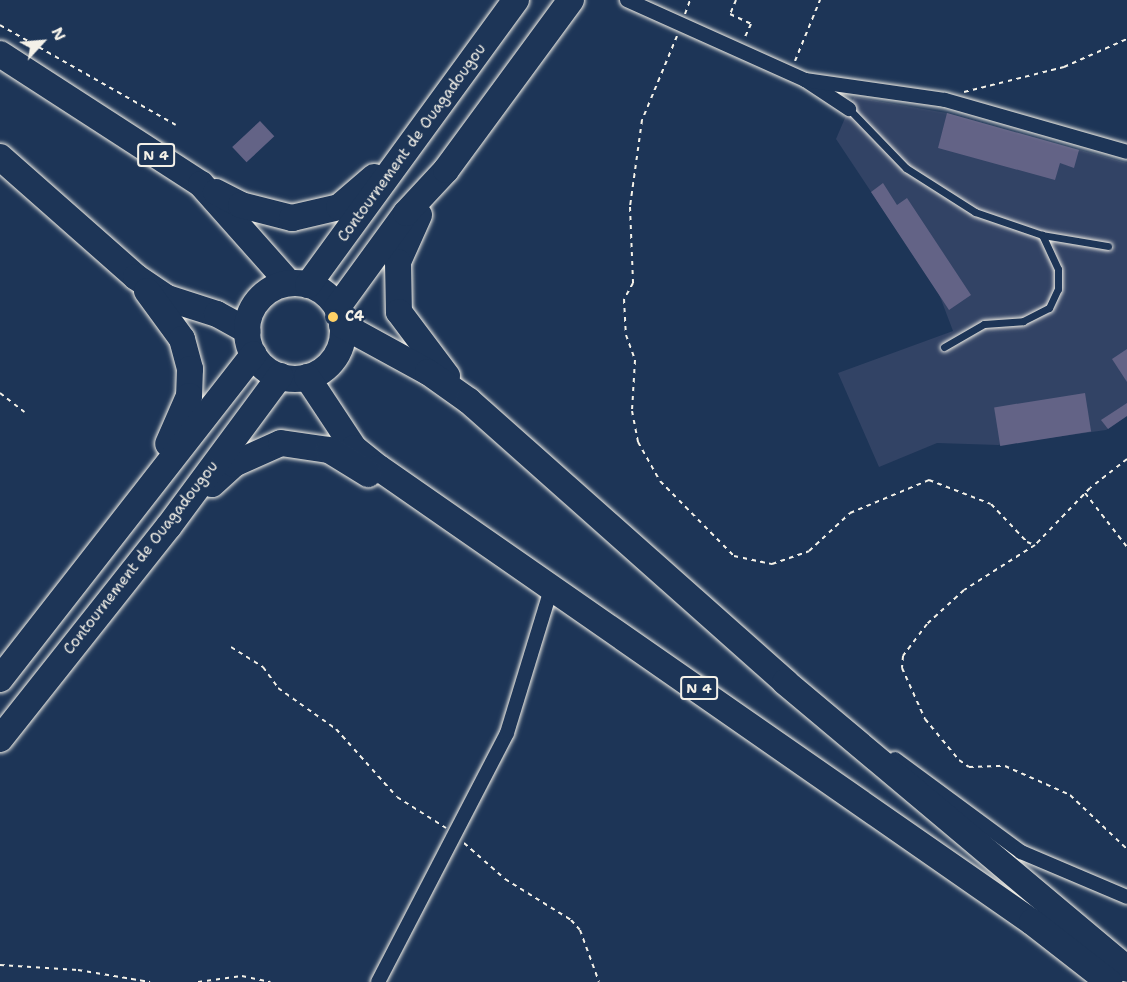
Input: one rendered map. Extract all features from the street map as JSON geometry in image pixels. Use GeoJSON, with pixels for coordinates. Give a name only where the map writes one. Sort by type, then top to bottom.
{"type":"FeatureCollection","features":[{"type":"Feature","properties":{"kind":"highway","name":"Contournement de Ouagadougou"},"geometry":{"type":"LineString","coordinates":[[298,284],[411,142],[516,0]]}},
{"type":"Feature","properties":{"kind":"highway"},"geometry":{"type":"LineString","coordinates":[[469,401],[411,333],[399,312],[396,287],[406,240],[446,170],[571,0]]}},
{"type":"Feature","properties":{"kind":"highway","name":"N 4"},"geometry":{"type":"LineString","coordinates":[[0,54],[201,184],[298,284],[324,293],[340,316],[469,401],[785,682],[1127,969]]}},
{"type":"Feature","properties":{"kind":"highway"},"geometry":{"type":"LineString","coordinates":[[201,184],[264,213],[292,218],[315,216],[339,207],[363,190],[385,162],[411,142]]}},
{"type":"Feature","properties":{"kind":"highway"},"geometry":{"type":"LineString","coordinates":[[0,157],[136,277],[167,298],[217,314],[251,342],[280,376],[307,377],[333,361],[340,316],[406,213],[446,170]]}},
{"type":"Feature","properties":{"kind":"highway"},"geometry":{"type":"LineString","coordinates":[[136,277],[182,339],[190,369],[189,396],[178,427],[137,497]]}},
{"type":"Feature","properties":{"kind":"highway"},"geometry":{"type":"LineString","coordinates":[[0,679],[251,342],[257,301],[298,284]]}},
{"type":"Feature","properties":{"kind":"highway","name":"Contournement de Ouagadougou"},"geometry":{"type":"LineString","coordinates":[[0,739],[169,526],[280,376]]}},
{"type":"Feature","properties":{"kind":"highway","name":"N 4"},"geometry":{"type":"LineString","coordinates":[[307,377],[354,447],[429,503],[552,586],[1032,922],[1109,982]]}},
{"type":"Feature","properties":{"kind":"highway"},"geometry":{"type":"LineString","coordinates":[[169,526],[234,464],[280,443],[329,450],[429,503]]}},
{"type":"Feature","properties":{"kind":"street"},"geometry":{"type":"LineString","coordinates":[[627,0],[681,27],[805,80],[849,109]]}},
{"type":"Feature","properties":{"kind":"street"},"geometry":{"type":"LineString","coordinates":[[805,80],[938,98],[1127,152]]}},
{"type":"Feature","properties":{"kind":"street"},"geometry":{"type":"LineString","coordinates":[[378,982],[507,733],[552,586]]}},
{"type":"Feature","properties":{"kind":"street"},"geometry":{"type":"LineString","coordinates":[[861,735],[1021,852],[1127,897]]}},
{"type":"Feature","properties":{"kind":"lane"},"geometry":{"type":"LineString","coordinates":[[849,109],[930,187],[975,213],[1042,234],[1108,246]]}},
{"type":"Feature","properties":{"kind":"lane"},"geometry":{"type":"LineString","coordinates":[[944,347],[984,324],[1023,321],[1049,308],[1058,290],[1058,270],[1042,234]]}},
{"type":"Feature","properties":{"kind":"path"},"geometry":{"type":"LineString","coordinates":[[736,0],[730,14],[751,24],[741,43]]}},
{"type":"Feature","properties":{"kind":"path"},"geometry":{"type":"LineString","coordinates":[[793,65],[820,0]]}},
{"type":"Feature","properties":{"kind":"path"},"geometry":{"type":"LineString","coordinates":[[0,25],[176,125]]}},
{"type":"Feature","properties":{"kind":"path"},"geometry":{"type":"LineString","coordinates":[[681,27],[642,120],[630,207],[633,283],[624,299],[626,335],[635,360],[632,411],[638,442],[660,481],[734,556],[772,564],[808,551],[850,513],[929,480],[991,504],[1027,542],[1035,545]]}},
{"type":"Feature","properties":{"kind":"path"},"geometry":{"type":"LineString","coordinates":[[938,98],[1064,66],[1127,39]]}},
{"type":"Feature","properties":{"kind":"path"},"geometry":{"type":"LineString","coordinates":[[0,393],[24,412]]}},
{"type":"Feature","properties":{"kind":"path"},"geometry":{"type":"LineString","coordinates":[[1127,459],[1085,493],[1035,545],[964,590],[927,624],[903,656],[902,668],[925,719],[958,760],[980,769],[1005,766],[1071,795],[1127,849]]}},
{"type":"Feature","properties":{"kind":"path"},"geometry":{"type":"LineString","coordinates":[[1085,493],[1127,547]]}},
{"type":"Feature","properties":{"kind":"path"},"geometry":{"type":"LineString","coordinates":[[231,647],[263,667],[278,688],[336,729],[398,797],[454,833],[505,879],[571,920],[579,930],[599,982]]}},
{"type":"Feature","properties":{"kind":"path"},"geometry":{"type":"LineString","coordinates":[[0,964],[78,970],[150,982]]}},
{"type":"Feature","properties":{"kind":"path"},"geometry":{"type":"LineString","coordinates":[[198,982],[242,976],[270,982]]}},
{"type":"Feature","properties":{"kind":"shaded area"},"geometry":{"type":"Polygon","coordinates":[[[854,97],[947,113],[1127,163],[1127,416],[1106,430],[998,445],[937,443],[879,467],[838,373],[953,331],[939,294],[836,139],[854,97]]]}},
{"type":"Feature","properties":{"kind":"building"},"geometry":{"type":"Polygon","coordinates":[[[947,113],[1079,150],[1074,168],[1060,163],[1055,180],[938,148],[947,113]]]}},
{"type":"Feature","properties":{"kind":"building"},"geometry":{"type":"Polygon","coordinates":[[[260,121],[274,136],[247,162],[232,147],[260,121]]]}},
{"type":"Feature","properties":{"kind":"building"},"geometry":{"type":"Polygon","coordinates":[[[883,183],[897,205],[907,198],[971,295],[949,310],[871,192],[883,183]]]}},
{"type":"Feature","properties":{"kind":"building"},"geometry":{"type":"Polygon","coordinates":[[[1127,349],[1127,382],[1112,359],[1127,349]]]}},
{"type":"Feature","properties":{"kind":"building"},"geometry":{"type":"Polygon","coordinates":[[[1085,393],[1091,432],[1000,446],[994,407],[1085,393]]]}},
{"type":"Feature","properties":{"kind":"building"},"geometry":{"type":"Polygon","coordinates":[[[1127,403],[1127,416],[1108,429],[1101,420],[1127,403]]]}},
{"type":"Feature","properties":{"kind":"place","name":"C4"},"geometry":{"type":"Point","coordinates":[333,317]}}]}
